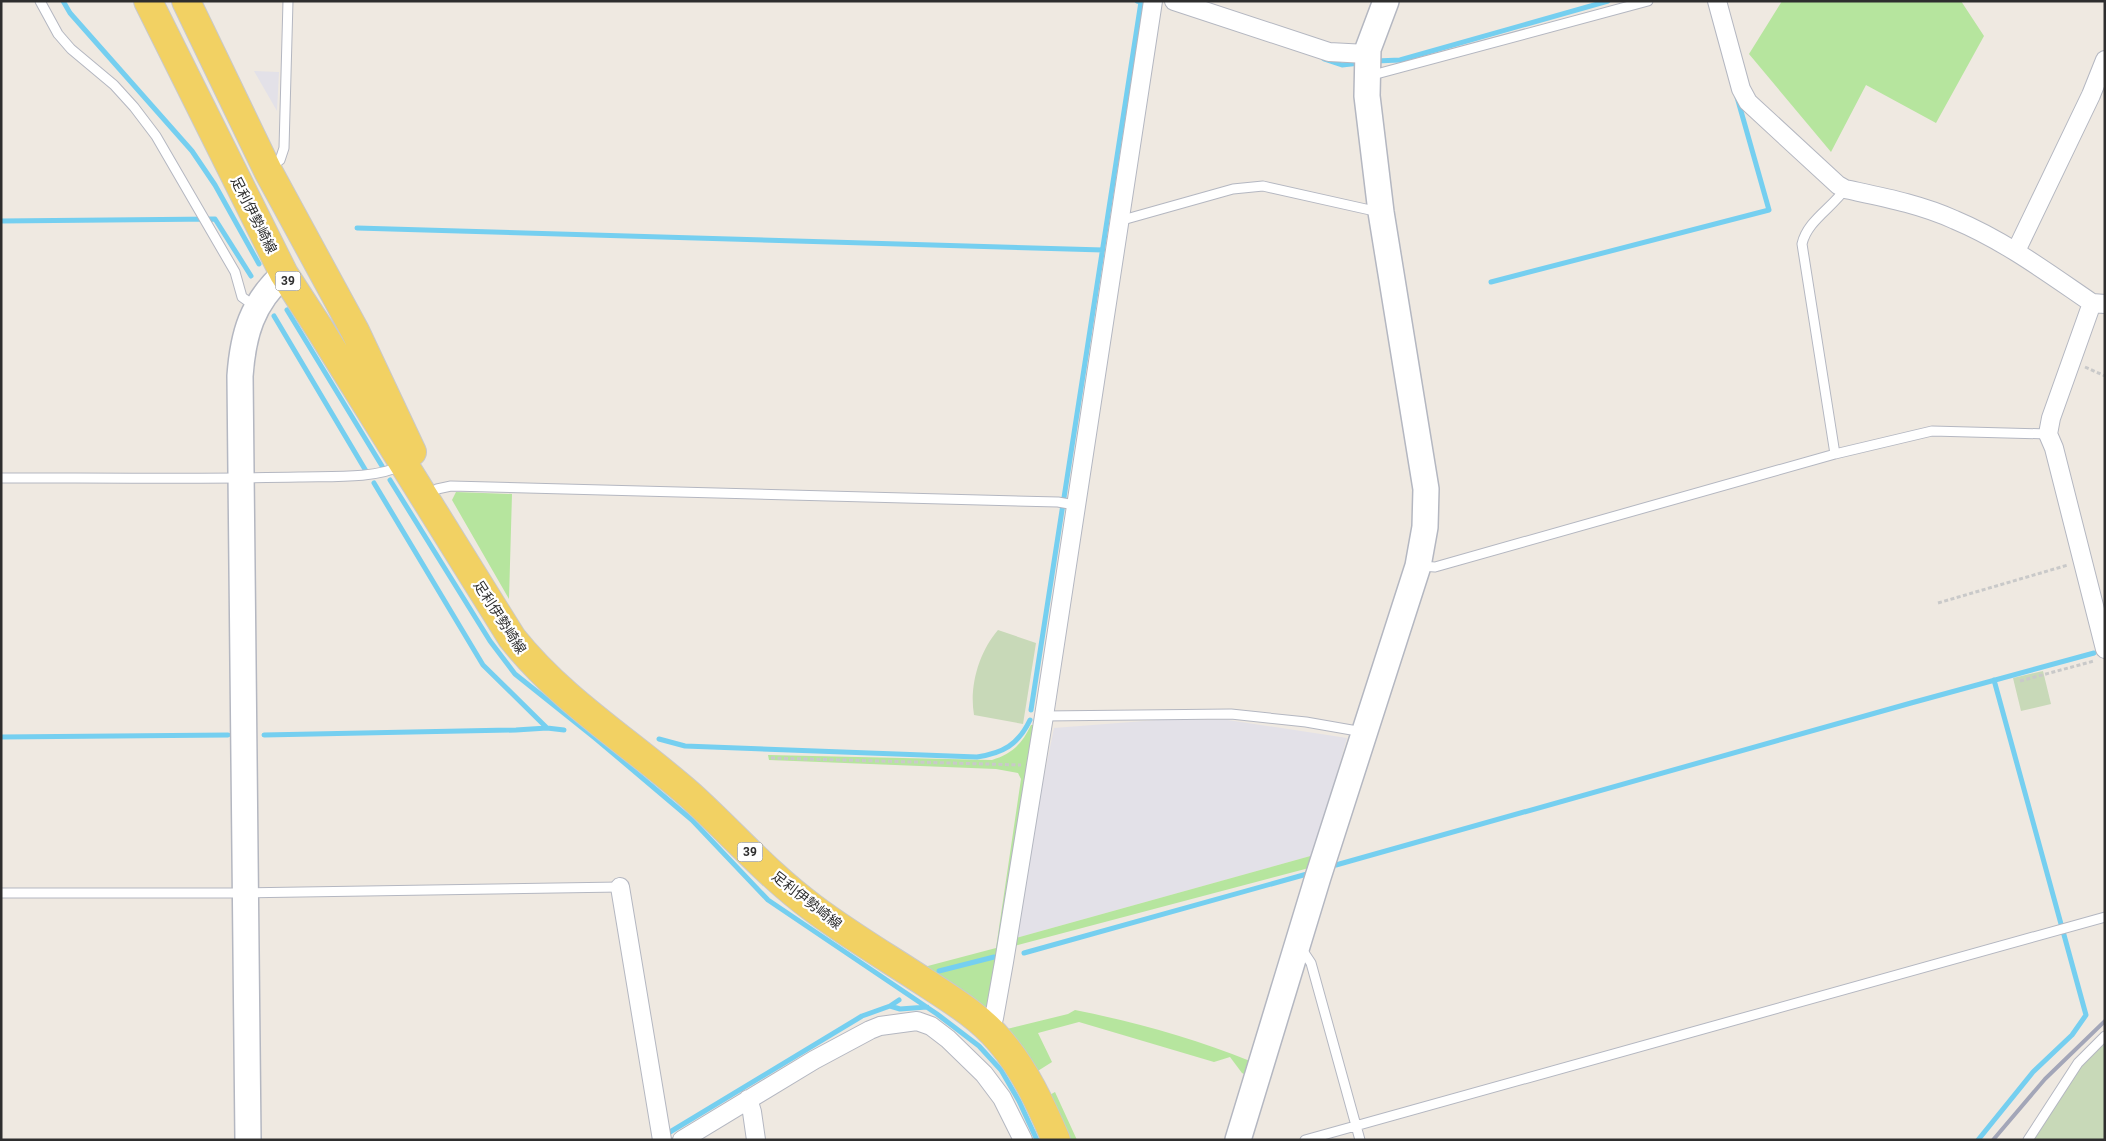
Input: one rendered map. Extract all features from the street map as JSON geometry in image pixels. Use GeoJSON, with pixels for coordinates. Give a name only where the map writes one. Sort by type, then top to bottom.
{"type":"FeatureCollection","features":[{"type":"Feature","properties":{"kind":"main road","name":"足利伊勢崎線"},"geometry":{"type":"LineString","coordinates":[[148,1],[284,274],[512,638],[546,677],[690,795],[767,868],[813,908],[942,994],[989,1029],[1023,1072],[1056,1140]]}},
{"type":"Feature","properties":{"kind":"main road","name":"足利伊勢崎線"},"geometry":{"type":"LineString","coordinates":[[186,1],[268,171],[355,331],[456,547]]}},
{"type":"Feature","properties":{"kind":"main road"},"geometry":{"type":"LineString","coordinates":[[268,171],[267,182],[290,226],[296,243],[296,252],[284,274],[305,276],[329,283]]}},
{"type":"Feature","properties":{"kind":"street"},"geometry":{"type":"LineString","coordinates":[[989,1029],[994,1018],[1004,962],[1044,716],[1153,1]]}},
{"type":"Feature","properties":{"kind":"street"},"geometry":{"type":"LineString","coordinates":[[1174,1],[1367,66]]}},
{"type":"Feature","properties":{"kind":"street"},"geometry":{"type":"LineString","coordinates":[[1238,1140],[1418,566],[1426,528],[1426,489],[1381,212],[1367,96],[1367,66],[1373,30],[1386,1]]}},
{"type":"Feature","properties":{"kind":"street"},"geometry":{"type":"LineString","coordinates":[[1717,1],[1741,89],[1748,102],[1838,185],[1845,189],[1907,203],[1955,220],[2016,251],[2098,304],[2051,418],[2048,434],[2054,448],[2083,561],[2102,647]]}},
{"type":"Feature","properties":{"kind":"street"},"geometry":{"type":"LineString","coordinates":[[2016,251],[2091,95],[2105,60]]}},
{"type":"Feature","properties":{"kind":"street"},"geometry":{"type":"LineString","coordinates":[[248,1140],[241,368],[245,340],[256,307],[269,288],[284,274]]}},
{"type":"Feature","properties":{"kind":"street"},"geometry":{"type":"LineString","coordinates":[[620,887],[662,1140]]}},
{"type":"Feature","properties":{"kind":"street"},"geometry":{"type":"LineString","coordinates":[[682,1140],[814,1060],[870,1030],[902,1022],[923,1022],[948,1039],[984,1074],[1002,1098],[1023,1140]]}},
{"type":"Feature","properties":{"kind":"street"},"geometry":{"type":"LineString","coordinates":[[748,1099],[756,1140]]}},
{"type":"Feature","properties":{"kind":"lane"},"geometry":{"type":"LineString","coordinates":[[40,1],[58,34],[71,49],[114,85],[156,136],[235,272],[242,297],[256,307]]}},
{"type":"Feature","properties":{"kind":"lane"},"geometry":{"type":"LineString","coordinates":[[268,171],[280,160],[284,148],[288,1]]}},
{"type":"Feature","properties":{"kind":"lane"},"geometry":{"type":"LineString","coordinates":[[1367,66],[1648,1]]}},
{"type":"Feature","properties":{"kind":"lane"},"geometry":{"type":"LineString","coordinates":[[1119,222],[1233,189],[1262,186],[1381,212]]}},
{"type":"Feature","properties":{"kind":"lane"},"geometry":{"type":"LineString","coordinates":[[1835,454],[1802,244],[1809,228],[1839,198],[1845,189]]}},
{"type":"Feature","properties":{"kind":"lane"},"geometry":{"type":"LineString","coordinates":[[1418,566],[1435,567],[1835,454],[1932,431],[2048,434]]}},
{"type":"Feature","properties":{"kind":"lane"},"geometry":{"type":"LineString","coordinates":[[1,478],[242,478],[359,475],[394,469],[403,464]]}},
{"type":"Feature","properties":{"kind":"lane"},"geometry":{"type":"LineString","coordinates":[[431,494],[437,489],[451,486],[1038,502],[1076,505]]}},
{"type":"Feature","properties":{"kind":"lane"},"geometry":{"type":"LineString","coordinates":[[1044,716],[1231,714],[1306,722],[1366,732]]}},
{"type":"Feature","properties":{"kind":"lane"},"geometry":{"type":"LineString","coordinates":[[1,893],[246,893],[620,887]]}},
{"type":"Feature","properties":{"kind":"lane"},"geometry":{"type":"LineString","coordinates":[[1305,1140],[2105,917]]}},
{"type":"Feature","properties":{"kind":"lane"},"geometry":{"type":"LineString","coordinates":[[1298,944],[1311,963],[1360,1140]]}},
{"type":"Feature","properties":{"kind":"lane"},"geometry":{"type":"LineString","coordinates":[[2028,1140],[2078,1063],[2105,1036]]}},
{"type":"Feature","properties":{"kind":"path"},"geometry":{"type":"LineString","coordinates":[[1938,603],[2083,561]]}},
{"type":"Feature","properties":{"kind":"path"},"geometry":{"type":"LineString","coordinates":[[2020,681],[2102,647]]}},
{"type":"Feature","properties":{"kind":"path"},"geometry":{"type":"LineString","coordinates":[[772,758],[1035,766]]}},
{"type":"Feature","properties":{"kind":"shaded area"},"geometry":{"type":"Polygon","coordinates":[[[254,71],[279,72],[277,111],[254,71]]]}},
{"type":"Feature","properties":{"kind":"shaded area"},"geometry":{"type":"Polygon","coordinates":[[[1157,720],[1228,720],[1347,738],[1314,855],[1016,938],[1034,825],[1054,728],[1157,720]]]}},
{"type":"Feature","properties":{"kind":"green space"},"geometry":{"type":"Polygon","coordinates":[[[1782,1],[1961,1],[1984,36],[1936,123],[1866,85],[1831,152],[1749,54],[1782,1]]]}},
{"type":"Feature","properties":{"kind":"green space"},"geometry":{"type":"Polygon","coordinates":[[[456,492],[512,494],[509,599],[452,500],[456,492]]]}},
{"type":"Feature","properties":{"kind":"green space"},"geometry":{"type":"Polygon","coordinates":[[[998,630],[1036,643],[1023,724],[974,715],[973,693],[977,670],[986,648],[998,630]]]}},
{"type":"Feature","properties":{"kind":"green space"},"geometry":{"type":"Polygon","coordinates":[[[2043,671],[2051,704],[2021,711],[2013,678],[2043,671]]]}},
{"type":"Feature","properties":{"kind":"green space"},"geometry":{"type":"Polygon","coordinates":[[[1031,725],[1035,725],[989,1016],[924,967],[996,948],[1021,779],[1018,773],[996,769],[769,760],[768,755],[992,760],[1005,755],[1016,747],[1024,738],[1031,725]]]}},
{"type":"Feature","properties":{"kind":"green space"},"geometry":{"type":"Polygon","coordinates":[[[1314,855],[1309,868],[1014,946],[1016,938],[1314,855]]]}},
{"type":"Feature","properties":{"kind":"green space"},"geometry":{"type":"Polygon","coordinates":[[[1075,1010],[1164,1031],[1229,1053],[1250,1061],[1246,1075],[1242,1073],[1230,1057],[1214,1062],[1079,1022],[1038,1033],[1052,1062],[1033,1074],[1007,1029],[1068,1014],[1075,1010]]]}},
{"type":"Feature","properties":{"kind":"green space"},"geometry":{"type":"Polygon","coordinates":[[[2105,1041],[2105,1140],[2031,1140],[2081,1064],[2105,1041]]]}},
{"type":"Feature","properties":{"kind":"green space"},"geometry":{"type":"Polygon","coordinates":[[[1055,1092],[1077,1140],[1066,1140],[1046,1097],[1055,1092]]]}},
{"type":"Feature","properties":{"kind":"waterway"},"geometry":{"type":"LineString","coordinates":[[63,1],[70,13],[192,151],[215,185],[259,264]]}},
{"type":"Feature","properties":{"kind":"waterway"},"geometry":{"type":"LineString","coordinates":[[1031,710],[1141,2],[1137,1]]}},
{"type":"Feature","properties":{"kind":"waterway"},"geometry":{"type":"LineString","coordinates":[[1376,61],[1400,60],[1608,1]]}},
{"type":"Feature","properties":{"kind":"waterway"},"geometry":{"type":"LineString","coordinates":[[1324,59],[1342,65],[1360,63]]}},
{"type":"Feature","properties":{"kind":"waterway"},"geometry":{"type":"LineString","coordinates":[[1491,282],[1769,210],[1737,97]]}},
{"type":"Feature","properties":{"kind":"waterway"},"geometry":{"type":"LineString","coordinates":[[1,221],[215,219],[251,276]]}},
{"type":"Feature","properties":{"kind":"waterway"},"geometry":{"type":"LineString","coordinates":[[357,228],[1103,250]]}},
{"type":"Feature","properties":{"kind":"waterway"},"geometry":{"type":"LineString","coordinates":[[287,310],[382,466]]}},
{"type":"Feature","properties":{"kind":"waterway"},"geometry":{"type":"LineString","coordinates":[[274,316],[366,471]]}},
{"type":"Feature","properties":{"kind":"waterway"},"geometry":{"type":"LineString","coordinates":[[390,480],[490,641],[515,674],[595,738],[692,820],[768,900],[937,1014],[979,1046],[1001,1070],[1019,1101],[1037,1140]]}},
{"type":"Feature","properties":{"kind":"waterway"},"geometry":{"type":"LineString","coordinates":[[374,483],[483,665],[547,728]]}},
{"type":"Feature","properties":{"kind":"waterway"},"geometry":{"type":"LineString","coordinates":[[1336,865],[2094,653]]}},
{"type":"Feature","properties":{"kind":"waterway"},"geometry":{"type":"LineString","coordinates":[[1978,1140],[2033,1072],[2072,1035],[2086,1015],[1994,680]]}},
{"type":"Feature","properties":{"kind":"waterway"},"geometry":{"type":"LineString","coordinates":[[659,739],[685,746],[977,757],[995,753],[1015,742],[1030,720]]}},
{"type":"Feature","properties":{"kind":"waterway"},"geometry":{"type":"LineString","coordinates":[[264,735],[547,728],[564,730]]}},
{"type":"Feature","properties":{"kind":"waterway"},"geometry":{"type":"LineString","coordinates":[[1,737],[228,735]]}},
{"type":"Feature","properties":{"kind":"waterway"},"geometry":{"type":"LineString","coordinates":[[1024,953],[1307,874]]}},
{"type":"Feature","properties":{"kind":"waterway"},"geometry":{"type":"LineString","coordinates":[[939,971],[994,957]]}},
{"type":"Feature","properties":{"kind":"waterway"},"geometry":{"type":"LineString","coordinates":[[665,1135],[862,1016],[890,1006],[899,1000]]}},
{"type":"Feature","properties":{"kind":"waterway"},"geometry":{"type":"LineString","coordinates":[[890,1006],[900,1009],[927,1007]]}},
{"type":"Feature","properties":{"kind":"railway"},"geometry":{"type":"LineString","coordinates":[[1993,1140],[2045,1079],[2105,1021]]}}]}
